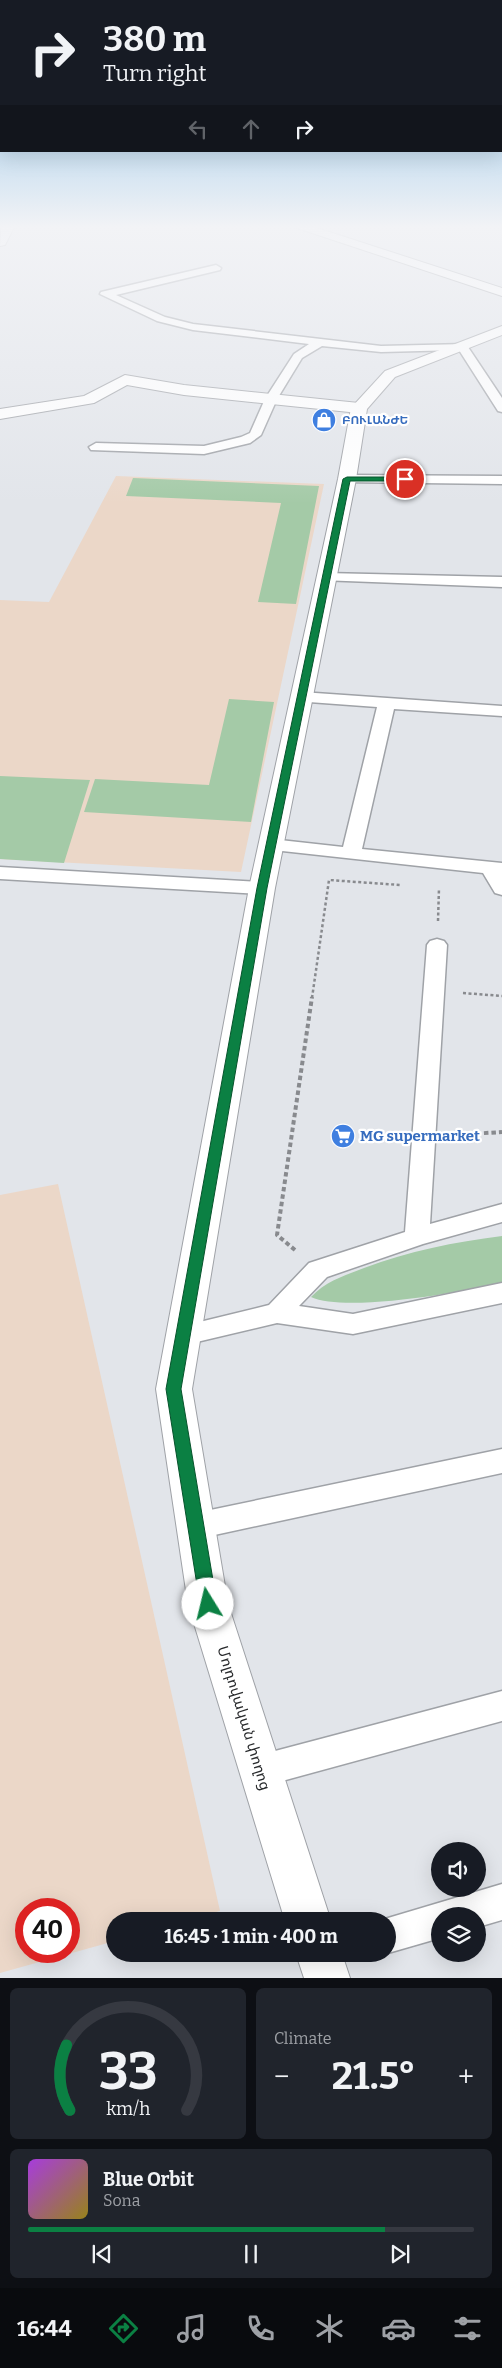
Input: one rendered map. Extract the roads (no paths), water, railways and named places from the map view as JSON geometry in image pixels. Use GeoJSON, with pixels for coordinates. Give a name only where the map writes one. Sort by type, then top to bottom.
{"type":"FeatureCollection","features":[{"type":"Feature","properties":{"kind":"street"},"geometry":{"type":"LineString","coordinates":[[0,414],[88,400],[125,380],[184,390],[359,408],[390,374],[502,330]]}},
{"type":"Feature","properties":{"kind":"street"},"geometry":{"type":"LineString","coordinates":[[0,401],[37,408]]}},
{"type":"Feature","properties":{"kind":"street","name":"Մոլդովական փողոց"},"geometry":{"type":"LineString","coordinates":[[306,1912],[208,1604],[174,1389],[262,888],[325,577],[347,479],[359,408]]}},
{"type":"Feature","properties":{"kind":"lane"},"geometry":{"type":"LineString","coordinates":[[162,319],[194,326],[381,349],[462,346],[502,408]]}},
{"type":"Feature","properties":{"kind":"lane"},"geometry":{"type":"LineString","coordinates":[[96,447],[204,450],[228,446],[255,435],[271,399],[298,356],[320,342]]}},
{"type":"Feature","properties":{"kind":"lane"},"geometry":{"type":"LineString","coordinates":[[347,479],[502,480]]}},
{"type":"Feature","properties":{"kind":"lane"},"geometry":{"type":"LineString","coordinates":[[325,577],[502,582]]}},
{"type":"Feature","properties":{"kind":"lane"},"geometry":{"type":"LineString","coordinates":[[301,697],[502,711]]}},
{"type":"Feature","properties":{"kind":"lane"},"geometry":{"type":"LineString","coordinates":[[351,853],[387,703]]}},
{"type":"Feature","properties":{"kind":"lane"},"geometry":{"type":"LineString","coordinates":[[271,845],[496,868],[502,889]]}},
{"type":"Feature","properties":{"kind":"lane"},"geometry":{"type":"LineString","coordinates":[[0,873],[262,888]]}},
{"type":"Feature","properties":{"kind":"lane"},"geometry":{"type":"LineString","coordinates":[[417,1237],[437,945]]}},
{"type":"Feature","properties":{"kind":"lane"},"geometry":{"type":"LineString","coordinates":[[277,1314],[318,1270],[417,1237],[502,1213]]}},
{"type":"Feature","properties":{"kind":"lane"},"geometry":{"type":"LineString","coordinates":[[184,1334],[277,1314],[352,1324],[502,1293]]}},
{"type":"Feature","properties":{"kind":"lane"},"geometry":{"type":"LineString","coordinates":[[196,1526],[502,1462]]}},
{"type":"Feature","properties":{"kind":"lane"},"geometry":{"type":"LineString","coordinates":[[260,1771],[502,1706]]}},
{"type":"Feature","properties":{"kind":"lane"},"geometry":{"type":"LineString","coordinates":[[485,1907],[502,1902]]}},
{"type":"Feature","properties":{"kind":"lane"},"geometry":{"type":"LineString","coordinates":[[396,1933],[431,1923]]}},
{"type":"Feature","properties":{"kind":"place","name":"ԲՈՒԼԱՆԺԵ"},"geometry":{"type":"Point","coordinates":[324,420]}},
{"type":"Feature","properties":{"kind":"place","name":"MG supermarket"},"geometry":{"type":"Point","coordinates":[343,1136]}}]}
